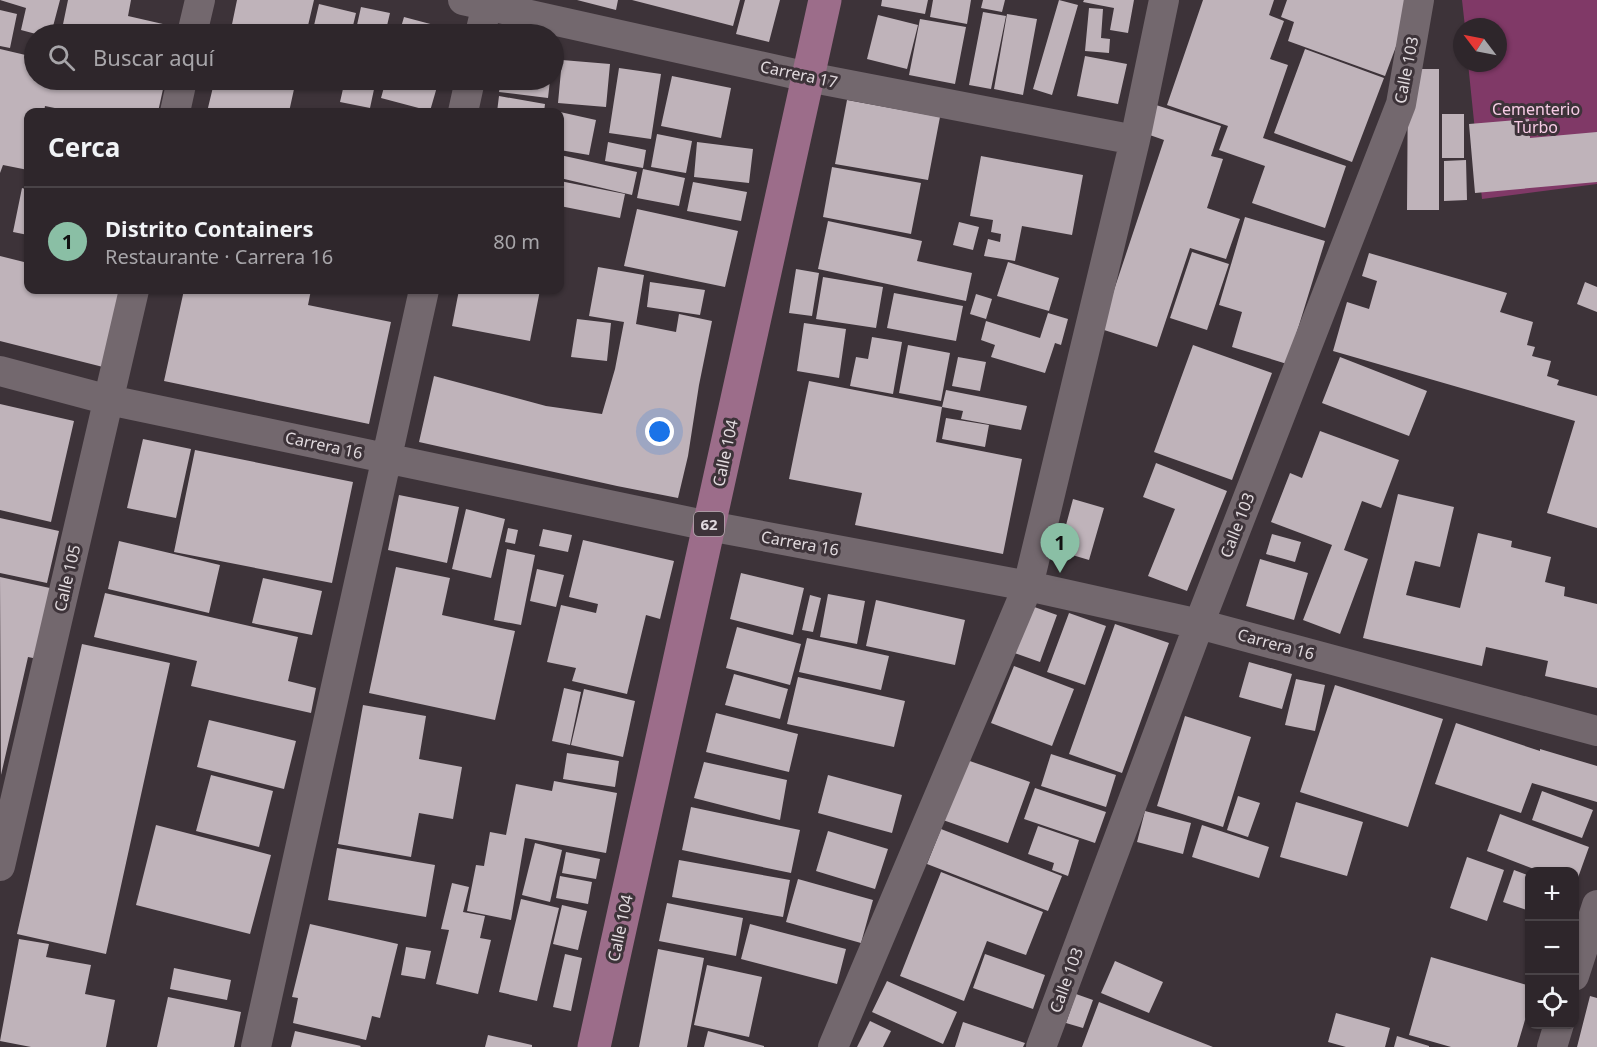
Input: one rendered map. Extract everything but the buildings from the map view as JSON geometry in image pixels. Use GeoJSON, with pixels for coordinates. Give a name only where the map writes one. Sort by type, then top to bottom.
{"type":"FeatureCollection","features":[{"type":"Feature","properties":{"kind":"main road","name":"Calle 104"},"geometry":{"type":"LineString","coordinates":[[594,1047],[825,0]]}},
{"type":"Feature","properties":{"kind":"street"},"geometry":{"type":"LineString","coordinates":[[194,24],[200,0]]}},
{"type":"Feature","properties":{"kind":"street"},"geometry":{"type":"LineString","coordinates":[[833,1047],[1028,585],[1136,140],[1164,0]]}},
{"type":"Feature","properties":{"kind":"street","name":"Calle 103"},"geometry":{"type":"LineString","coordinates":[[1041,1047],[1198,624],[1401,104],[1419,0]]}},
{"type":"Feature","properties":{"kind":"street"},"geometry":{"type":"LineString","coordinates":[[479,2],[480,24]]}},
{"type":"Feature","properties":{"kind":"street","name":"Carrera 17"},"geometry":{"type":"LineString","coordinates":[[479,2],[808,77],[1136,140]]}},
{"type":"Feature","properties":{"kind":"street"},"geometry":{"type":"LineString","coordinates":[[175,108],[180,90]]}},
{"type":"Feature","properties":{"kind":"street"},"geometry":{"type":"LineString","coordinates":[[464,108],[468,90]]}},
{"type":"Feature","properties":{"kind":"street","name":"Calle 105"},"geometry":{"type":"LineString","coordinates":[[0,866],[133,294]]}},
{"type":"Feature","properties":{"kind":"street"},"geometry":{"type":"LineString","coordinates":[[256,1047],[423,294]]}},
{"type":"Feature","properties":{"kind":"street","name":"Carrera 16"},"geometry":{"type":"LineString","coordinates":[[0,371],[109,399],[709,526],[1028,585],[1198,624],[1597,731]]}},
{"type":"Feature","properties":{"kind":"street"},"geometry":{"type":"LineString","coordinates":[[1575,975],[1597,905]]}},
{"type":"Feature","properties":{"kind":"street"},"geometry":{"type":"LineString","coordinates":[[1552,1047],[1557,1029]]}},
{"type":"Feature","properties":{"kind":"green space","name":"Cementerio Turbo"},"geometry":{"type":"Polygon","coordinates":[[[1462,0],[1597,0],[1597,184],[1482,199],[1469,72],[1507,72],[1507,18],[1464,18],[1462,0]]]}},
{"type":"Feature","properties":{"kind":"place","name":"Distrito Containers"},"geometry":{"type":"Point","coordinates":[1060,573]}}]}
